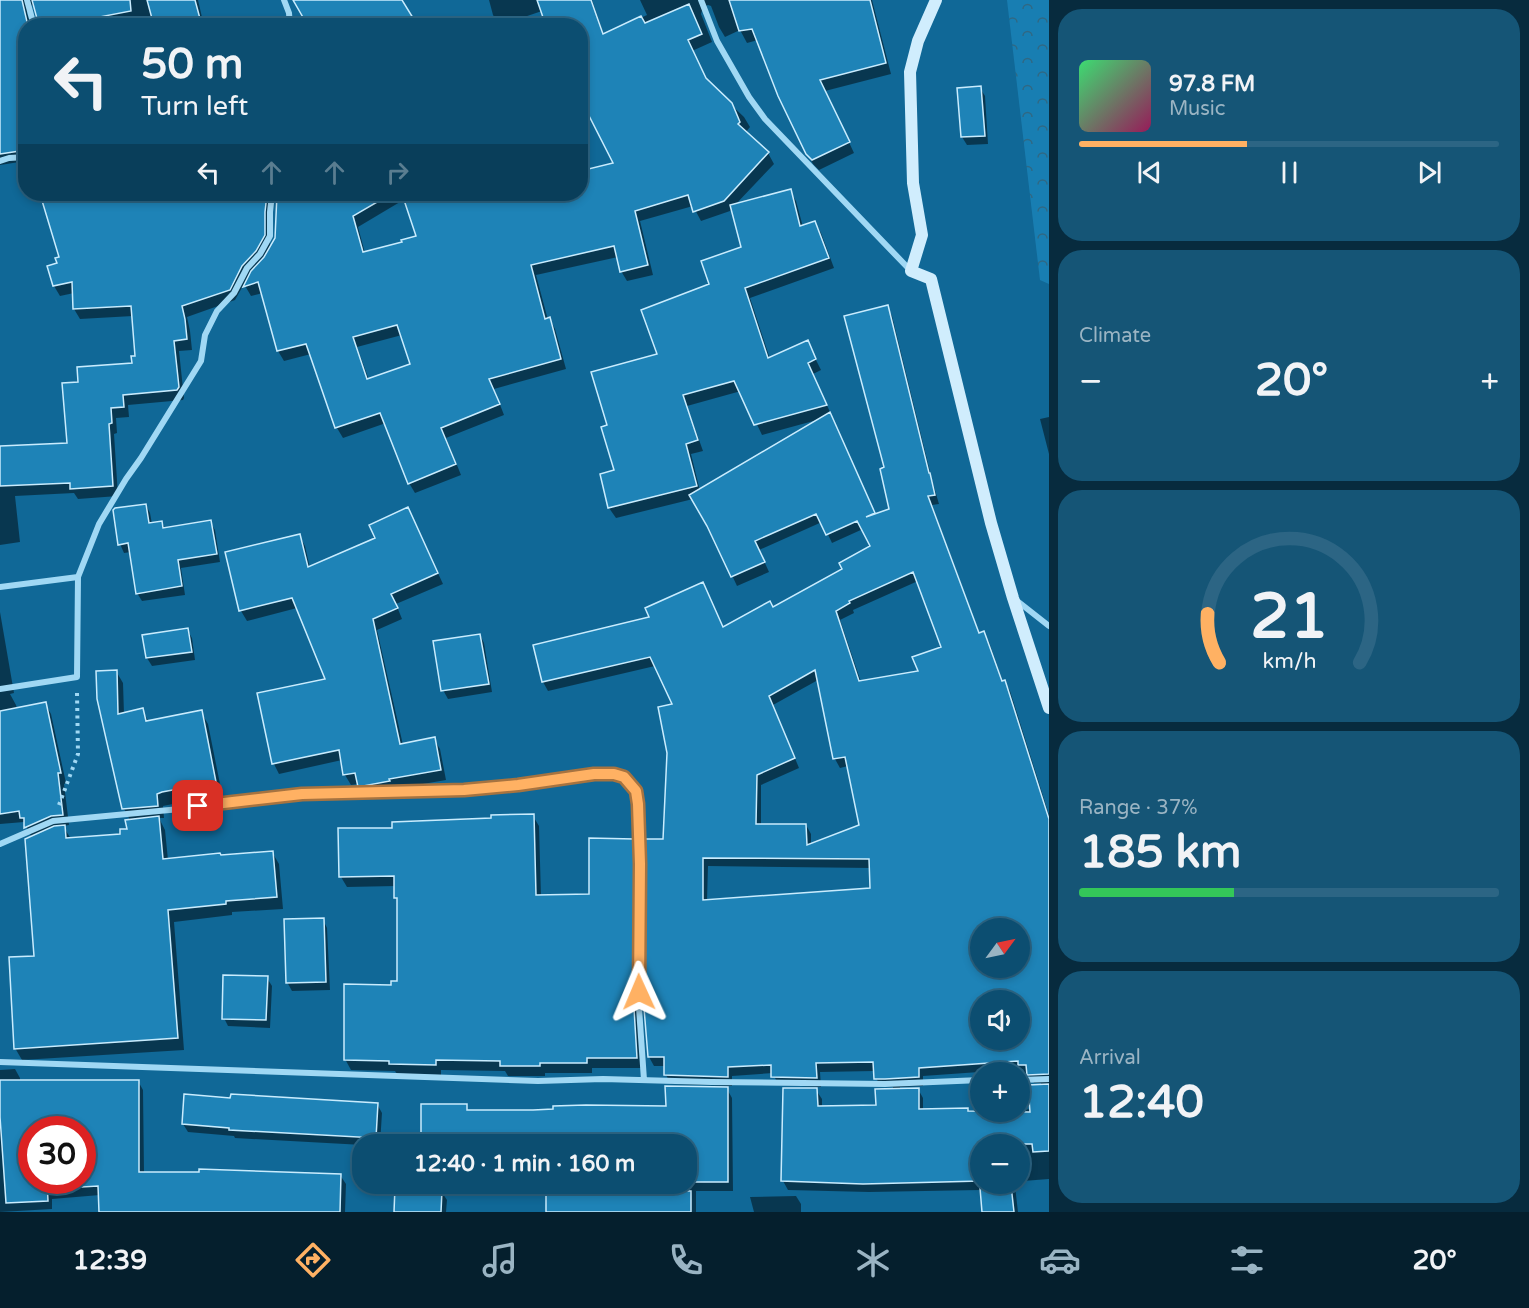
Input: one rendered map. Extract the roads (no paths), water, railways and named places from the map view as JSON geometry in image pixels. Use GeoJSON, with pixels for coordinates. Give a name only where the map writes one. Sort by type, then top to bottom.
{"type":"FeatureCollection","features":[{"type":"Feature","properties":{"kind":"street"},"geometry":{"type":"LineString","coordinates":[[27,0],[32,18]]}},
{"type":"Feature","properties":{"kind":"street"},"geometry":{"type":"LineString","coordinates":[[284,0],[289,18]]}},
{"type":"Feature","properties":{"kind":"street"},"geometry":{"type":"LineString","coordinates":[[700,0],[722,50],[749,97],[765,119],[911,272],[931,279],[991,523],[1049,708]]}},
{"type":"Feature","properties":{"kind":"street"},"geometry":{"type":"LineString","coordinates":[[911,272],[922,235],[914,183],[910,72],[918,41],[936,0]]}},
{"type":"Feature","properties":{"kind":"street"},"geometry":{"type":"LineString","coordinates":[[0,161],[18,157]]}},
{"type":"Feature","properties":{"kind":"street"},"geometry":{"type":"LineString","coordinates":[[0,689],[77,677],[78,577],[99,524],[180,398],[201,361],[205,335],[217,310],[234,293],[247,268],[260,254],[270,236],[271,201]]}},
{"type":"Feature","properties":{"kind":"street"},"geometry":{"type":"LineString","coordinates":[[0,587],[78,577]]}},
{"type":"Feature","properties":{"kind":"street"},"geometry":{"type":"LineString","coordinates":[[1013,598],[1049,626]]}},
{"type":"Feature","properties":{"kind":"street"},"geometry":{"type":"LineString","coordinates":[[0,844],[53,821],[302,794],[464,790],[594,774],[614,774],[624,777],[636,791],[638,804],[639,1008],[644,1080]]}},
{"type":"Feature","properties":{"kind":"street"},"geometry":{"type":"LineString","coordinates":[[0,1062],[538,1081],[603,1078],[711,1083],[885,1084],[970,1080]]}},
{"type":"Feature","properties":{"kind":"street"},"geometry":{"type":"LineString","coordinates":[[1030,1080],[1049,1079]]}}]}
